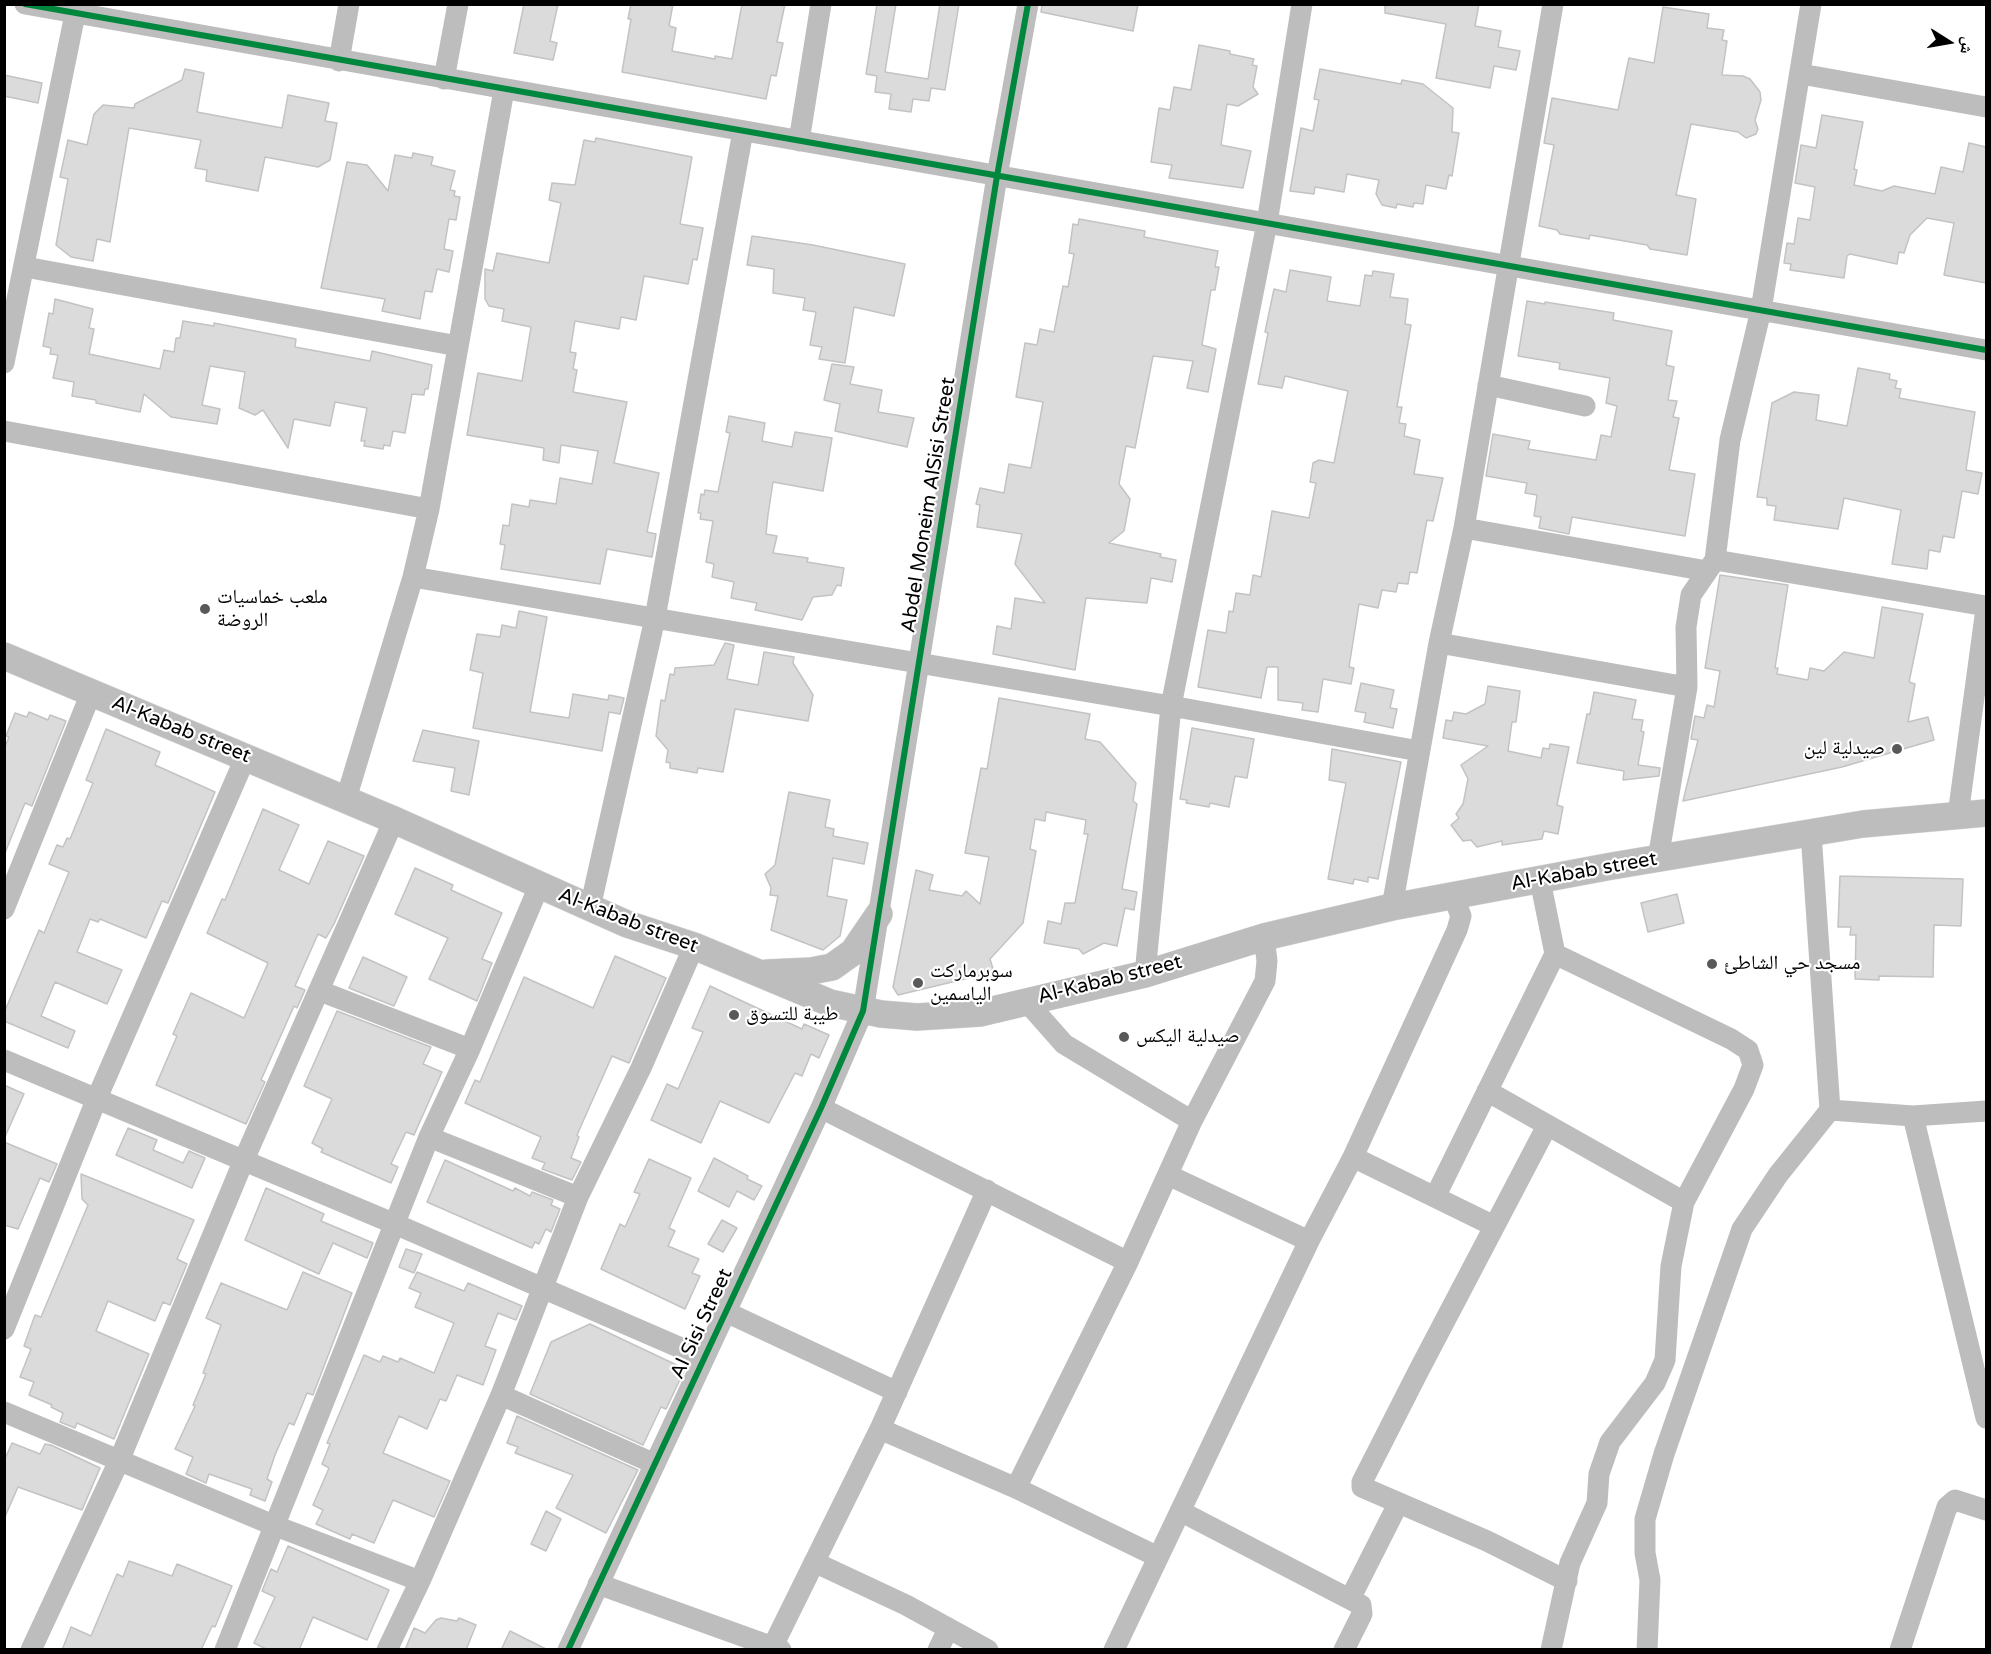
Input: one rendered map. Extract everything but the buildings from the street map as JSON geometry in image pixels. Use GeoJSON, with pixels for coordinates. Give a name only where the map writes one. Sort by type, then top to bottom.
{"type":"FeatureCollection","features":[{"type":"Feature","properties":{"kind":"main road","name":"Al-Kabab street"},"geometry":{"type":"LineString","coordinates":[[4,656],[246,756],[627,924],[694,946],[830,1003],[863,1011],[917,1017],[980,1013],[1145,974],[1264,937],[1453,896],[1863,824],[1986,813]]}},
{"type":"Feature","properties":{"kind":"main road"},"geometry":{"type":"LineString","coordinates":[[760,974],[812,971],[832,967],[853,952],[879,914]]}},
{"type":"Feature","properties":{"kind":"street"},"geometry":{"type":"LineString","coordinates":[[26,4],[74,9],[339,61],[1986,350]]}},
{"type":"Feature","properties":{"kind":"street"},"geometry":{"type":"LineString","coordinates":[[339,61],[350,4]]}},
{"type":"Feature","properties":{"kind":"street"},"geometry":{"type":"LineString","coordinates":[[444,79],[458,4]]}},
{"type":"Feature","properties":{"kind":"street"},"geometry":{"type":"LineString","coordinates":[[799,141],[820,4]]}},
{"type":"Feature","properties":{"kind":"street","name":"Abdel Moneim AlSisi Street"},"geometry":{"type":"LineString","coordinates":[[863,1011],[921,663],[997,176],[1028,4]]}},
{"type":"Feature","properties":{"kind":"street"},"geometry":{"type":"LineString","coordinates":[[1145,974],[1171,706],[1267,224],[1302,4]]}},
{"type":"Feature","properties":{"kind":"street"},"geometry":{"type":"LineString","coordinates":[[1392,908],[1439,643],[1464,528],[1553,4]]}},
{"type":"Feature","properties":{"kind":"street"},"geometry":{"type":"LineString","coordinates":[[1658,859],[1687,687],[1686,627],[1691,595],[1711,565],[1730,440],[1761,310],[1802,74],[1811,4]]}},
{"type":"Feature","properties":{"kind":"street"},"geometry":{"type":"LineString","coordinates":[[4,363],[25,267],[74,9]]}},
{"type":"Feature","properties":{"kind":"street"},"geometry":{"type":"LineString","coordinates":[[1802,74],[1986,107]]}},
{"type":"Feature","properties":{"kind":"street"},"geometry":{"type":"LineString","coordinates":[[346,800],[413,577],[429,508],[504,90]]}},
{"type":"Feature","properties":{"kind":"street"},"geometry":{"type":"LineString","coordinates":[[590,908],[655,618],[743,131]]}},
{"type":"Feature","properties":{"kind":"street"},"geometry":{"type":"LineString","coordinates":[[25,267],[458,346]]}},
{"type":"Feature","properties":{"kind":"street"},"geometry":{"type":"LineString","coordinates":[[1488,385],[1586,406]]}},
{"type":"Feature","properties":{"kind":"street"},"geometry":{"type":"LineString","coordinates":[[4,431],[429,508]]}},
{"type":"Feature","properties":{"kind":"street"},"geometry":{"type":"LineString","coordinates":[[1464,528],[1986,608],[1977,740],[1958,815]]}},
{"type":"Feature","properties":{"kind":"street"},"geometry":{"type":"LineString","coordinates":[[413,577],[1171,706],[1419,751]]}},
{"type":"Feature","properties":{"kind":"street"},"geometry":{"type":"LineString","coordinates":[[1439,643],[1687,687]]}},
{"type":"Feature","properties":{"kind":"street"},"geometry":{"type":"LineString","coordinates":[[4,909],[91,693]]}},
{"type":"Feature","properties":{"kind":"street"},"geometry":{"type":"LineString","coordinates":[[4,1329],[97,1098],[246,756]]}},
{"type":"Feature","properties":{"kind":"street"},"geometry":{"type":"LineString","coordinates":[[31,1650],[119,1461],[243,1162],[320,991],[393,820]]}},
{"type":"Feature","properties":{"kind":"street"},"geometry":{"type":"LineString","coordinates":[[1647,1650],[1650,1580],[1645,1553],[1645,1518],[1664,1454],[1742,1229],[1778,1175],[1830,1110],[1811,833]]}},
{"type":"Feature","properties":{"kind":"street"},"geometry":{"type":"LineString","coordinates":[[1435,1197],[1556,954],[1540,880]]}},
{"type":"Feature","properties":{"kind":"street"},"geometry":{"type":"LineString","coordinates":[[225,1650],[429,1137],[470,1049],[538,886]]}},
{"type":"Feature","properties":{"kind":"street"},"geometry":{"type":"LineString","coordinates":[[1114,1650],[1310,1241],[1353,1157],[1460,923],[1461,916],[1453,896]]}},
{"type":"Feature","properties":{"kind":"street"},"geometry":{"type":"LineString","coordinates":[[1016,1488],[1128,1262],[1192,1121],[1265,981],[1267,962],[1264,937]]}},
{"type":"Feature","properties":{"kind":"street"},"geometry":{"type":"LineString","coordinates":[[387,1650],[420,1581],[501,1395],[578,1197],[641,1068],[694,946]]}},
{"type":"Feature","properties":{"kind":"street"},"geometry":{"type":"LineString","coordinates":[[1551,1650],[1570,1563],[1597,1503],[1599,1474],[1610,1442],[1655,1383],[1665,1360],[1671,1266],[1684,1202],[1744,1089],[1753,1065],[1748,1050],[1731,1039],[1556,954]]}},
{"type":"Feature","properties":{"kind":"street"},"geometry":{"type":"LineString","coordinates":[[320,991],[470,1049]]}},
{"type":"Feature","properties":{"kind":"street"},"geometry":{"type":"LineString","coordinates":[[1026,1001],[1064,1044],[1192,1121]]}},
{"type":"Feature","properties":{"kind":"street","name":"Al Sisi Street"},"geometry":{"type":"LineString","coordinates":[[568,1650],[821,1108],[863,1011]]}},
{"type":"Feature","properties":{"kind":"street"},"geometry":{"type":"LineString","coordinates":[[4,1059],[243,1162],[395,1224],[704,1358]]}},
{"type":"Feature","properties":{"kind":"street"},"geometry":{"type":"LineString","coordinates":[[1487,1091],[1684,1202]]}},
{"type":"Feature","properties":{"kind":"street"},"geometry":{"type":"LineString","coordinates":[[821,1108],[1128,1262]]}},
{"type":"Feature","properties":{"kind":"street"},"geometry":{"type":"LineString","coordinates":[[1830,1110],[1913,1116],[1986,1111]]}},
{"type":"Feature","properties":{"kind":"street"},"geometry":{"type":"LineString","coordinates":[[1913,1116],[1986,1418]]}},
{"type":"Feature","properties":{"kind":"street"},"geometry":{"type":"LineString","coordinates":[[1547,1126],[1362,1482],[1365,1490],[1487,1541],[1567,1581]]}},
{"type":"Feature","properties":{"kind":"street"},"geometry":{"type":"LineString","coordinates":[[429,1137],[578,1197]]}},
{"type":"Feature","properties":{"kind":"street"},"geometry":{"type":"LineString","coordinates":[[1353,1157],[1494,1226]]}},
{"type":"Feature","properties":{"kind":"street"},"geometry":{"type":"LineString","coordinates":[[1168,1175],[1310,1241]]}},
{"type":"Feature","properties":{"kind":"street"},"geometry":{"type":"LineString","coordinates":[[598,1584],[775,1648],[814,1562],[880,1429],[987,1190]]}},
{"type":"Feature","properties":{"kind":"street"},"geometry":{"type":"LineString","coordinates":[[726,1312],[897,1392]]}},
{"type":"Feature","properties":{"kind":"street"},"geometry":{"type":"LineString","coordinates":[[501,1395],[655,1464]]}},
{"type":"Feature","properties":{"kind":"street"},"geometry":{"type":"LineString","coordinates":[[4,1412],[273,1525],[420,1581]]}},
{"type":"Feature","properties":{"kind":"street"},"geometry":{"type":"LineString","coordinates":[[880,1429],[1016,1488],[1158,1557]]}},
{"type":"Feature","properties":{"kind":"street"},"geometry":{"type":"LineString","coordinates":[[1900,1650],[1947,1507],[1955,1500],[1986,1510]]}},
{"type":"Feature","properties":{"kind":"street"},"geometry":{"type":"LineString","coordinates":[[1350,1599],[1398,1504]]}},
{"type":"Feature","properties":{"kind":"street"},"geometry":{"type":"LineString","coordinates":[[1180,1511],[1350,1599],[1363,1608],[1344,1650]]}},
{"type":"Feature","properties":{"kind":"street"},"geometry":{"type":"LineString","coordinates":[[814,1562],[906,1605],[988,1650]]}},
{"type":"Feature","properties":{"kind":"street"},"geometry":{"type":"LineString","coordinates":[[938,1650],[948,1629]]}},
{"type":"Feature","properties":{"kind":"cycle path"},"geometry":{"type":"LineString","coordinates":[[25,4],[1986,350]]}},
{"type":"Feature","properties":{"kind":"cycle path"},"geometry":{"type":"LineString","coordinates":[[568,1650],[821,1108],[863,1011],[997,176],[1028,4]]}},
{"type":"Feature","properties":{"kind":"place","name":"ملعب خماسيات الروضة"},"geometry":{"type":"Point","coordinates":[205,609]}},
{"type":"Feature","properties":{"kind":"place","name":"صيدلية لين"},"geometry":{"type":"Point","coordinates":[1897,749]}},
{"type":"Feature","properties":{"kind":"place","name":"مسجد حي الشاطئ"},"geometry":{"type":"Point","coordinates":[1712,964]}},
{"type":"Feature","properties":{"kind":"place","name":"سوبرماركت الياسمين"},"geometry":{"type":"Point","coordinates":[918,983]}},
{"type":"Feature","properties":{"kind":"place","name":"طيبة للتسوق"},"geometry":{"type":"Point","coordinates":[734,1015]}},
{"type":"Feature","properties":{"kind":"place","name":"صيدلية اليكس"},"geometry":{"type":"Point","coordinates":[1124,1037]}}]}
